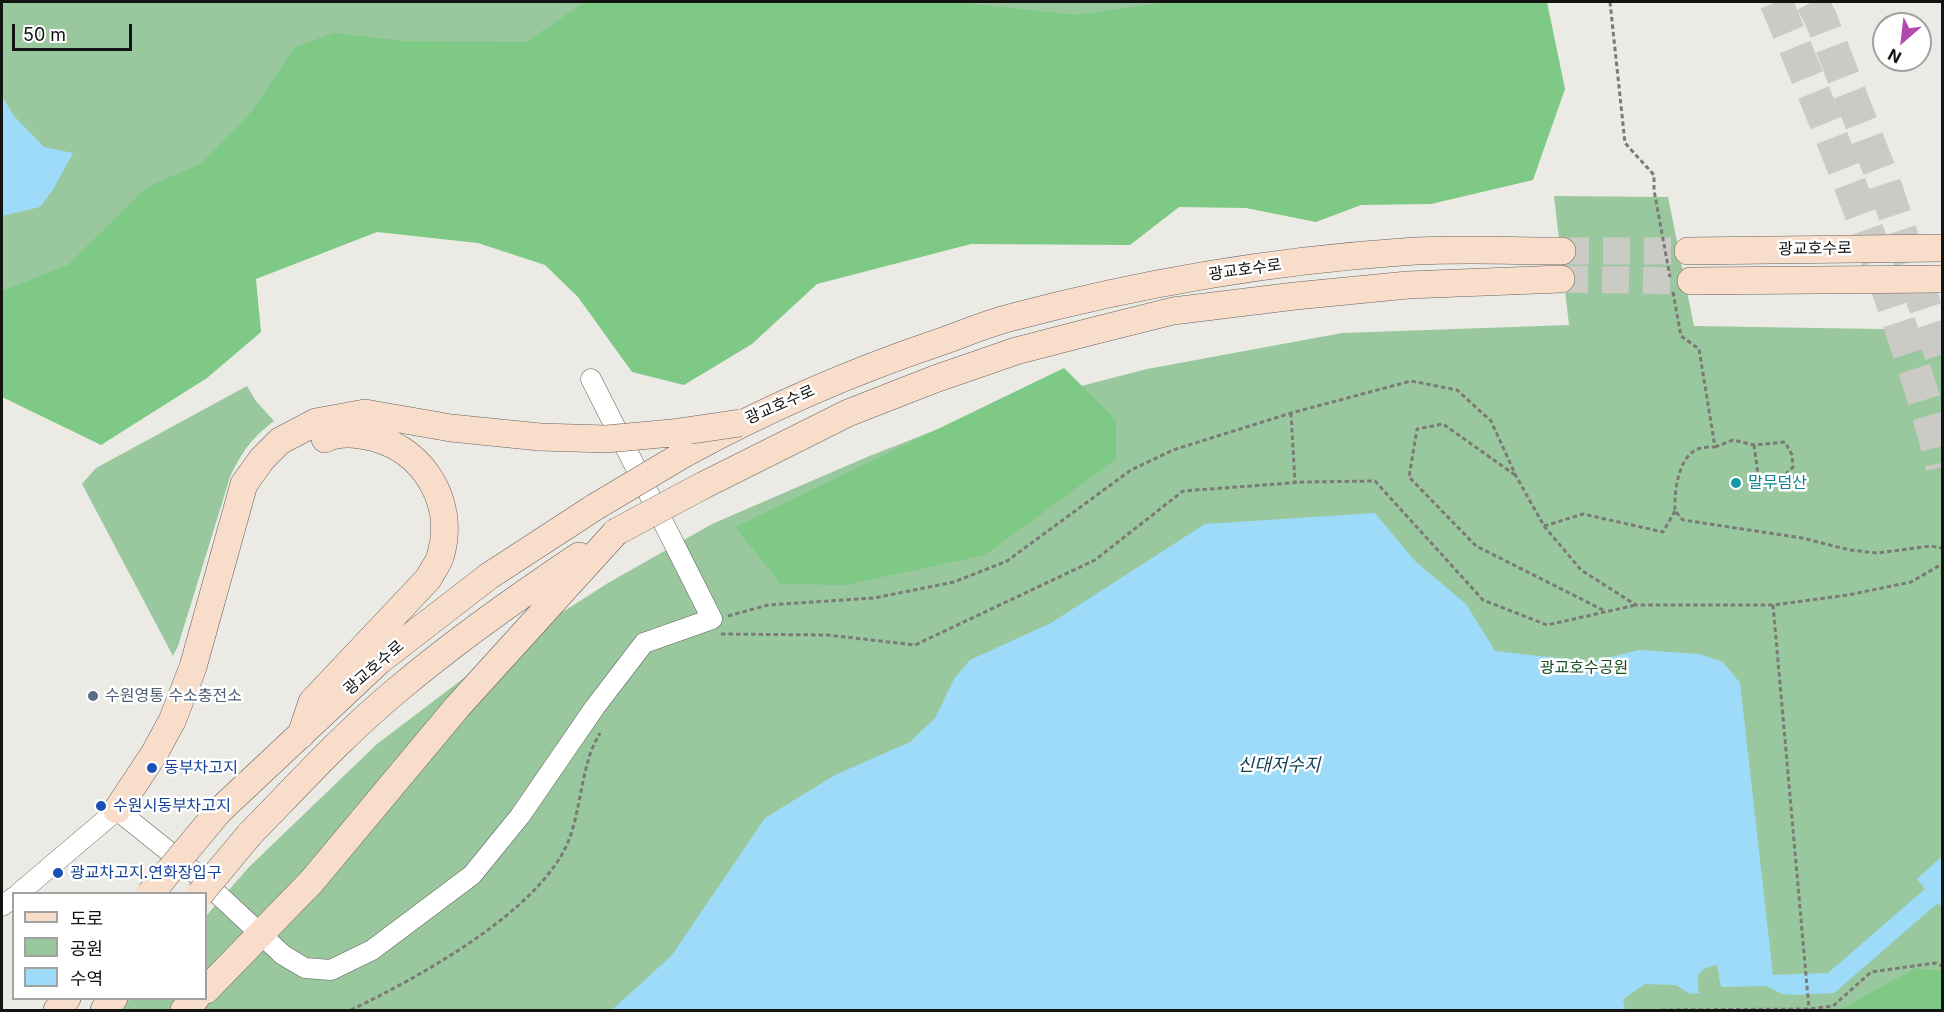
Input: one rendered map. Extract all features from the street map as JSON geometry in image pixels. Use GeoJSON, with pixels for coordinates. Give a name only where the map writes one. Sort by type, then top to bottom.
{"type":"FeatureCollection","features":[{"type":"Feature","properties":{"kind":"main road","name":"광교호수로"},"geometry":{"type":"LineString","coordinates":[[1688,251],[1942,248]]}},
{"type":"Feature","properties":{"kind":"main road","name":"광교호수로"},"geometry":{"type":"LineString","coordinates":[[152,892],[219,811],[379,661],[489,576],[595,507],[741,423],[837,380],[920,349],[1007,319],[1114,293],[1182,279],[1403,252],[1562,251]]}},
{"type":"Feature","properties":{"kind":"main road","name":"광교호수로"},"geometry":{"type":"LineString","coordinates":[[202,892],[249,836],[318,764],[395,692],[499,610],[616,532],[848,413],[1016,351],[1173,312],[1295,296],[1408,285],[1561,279]]}},
{"type":"Feature","properties":{"kind":"main road","name":"광교호수로"},"geometry":{"type":"LineString","coordinates":[[1678,284],[1942,279]]}},
{"type":"Feature","properties":{"kind":"main road"},"geometry":{"type":"LineString","coordinates":[[117,810],[154,754],[172,721],[192,667],[244,484],[261,459],[280,441],[316,422],[365,413],[451,428],[540,438],[606,439],[672,433],[741,423]]}},
{"type":"Feature","properties":{"kind":"main road"},"geometry":{"type":"LineString","coordinates":[[235,521],[285,459],[330,436],[357,433],[383,440],[408,453],[428,473],[441,499],[445,530],[441,556],[408,602],[312,702],[301,735]]}},
{"type":"Feature","properties":{"kind":"main road"},"geometry":{"type":"LineString","coordinates":[[207,989],[312,881],[458,706],[616,532]]}},
{"type":"Feature","properties":{"kind":"main road"},"geometry":{"type":"LineString","coordinates":[[184,1011],[195,1000]]}},
{"type":"Feature","properties":{"kind":"street"},"geometry":{"type":"LineString","coordinates":[[20,892],[117,810],[193,871],[283,955],[305,968],[332,970],[372,950],[472,875],[520,816],[595,707],[644,643],[714,627],[591,379]]}},
{"type":"Feature","properties":{"kind":"path"},"geometry":{"type":"LineString","coordinates":[[1610,2],[1625,143],[1654,175],[1654,190],[1678,284],[1681,336],[1699,349],[1715,447]]}},
{"type":"Feature","properties":{"kind":"path"},"geometry":{"type":"LineString","coordinates":[[714,627],[768,605],[874,598],[954,582],[1007,561],[1131,470],[1173,450],[1291,413],[1411,381],[1457,390],[1491,421],[1516,476],[1544,526],[1581,570],[1636,605]]}},
{"type":"Feature","properties":{"kind":"path"},"geometry":{"type":"LineString","coordinates":[[1291,413],[1295,483]]}},
{"type":"Feature","properties":{"kind":"path"},"geometry":{"type":"LineString","coordinates":[[1516,476],[1443,424],[1417,429],[1409,477],[1476,546],[1606,612]]}},
{"type":"Feature","properties":{"kind":"path"},"geometry":{"type":"LineString","coordinates":[[1544,526],[1583,514],[1663,532],[1675,511],[1674,493],[1681,469],[1698,448],[1715,447],[1734,441],[1754,445],[1785,442],[1792,455],[1793,467],[1777,483],[1759,482],[1754,445]]}},
{"type":"Feature","properties":{"kind":"path"},"geometry":{"type":"LineString","coordinates":[[714,627],[828,635],[915,645],[1095,560],[1183,491],[1295,483],[1375,481],[1483,600],[1547,625],[1636,605],[1773,605],[1848,595],[1911,582],[1942,564]]}},
{"type":"Feature","properties":{"kind":"path"},"geometry":{"type":"LineString","coordinates":[[1675,511],[1683,520],[1802,538],[1850,550],[1877,553],[1931,546],[1942,548]]}},
{"type":"Feature","properties":{"kind":"path"},"geometry":{"type":"LineString","coordinates":[[1773,605],[1809,1009]]}},
{"type":"Feature","properties":{"kind":"path"},"geometry":{"type":"LineString","coordinates":[[351,1011],[387,993],[474,941],[522,903],[552,870],[559,861],[571,834],[589,757],[603,727]]}},
{"type":"Feature","properties":{"kind":"path"},"geometry":{"type":"LineString","coordinates":[[1661,1011],[1809,1009],[1833,1006],[1871,972],[1935,963],[1942,966]]}},
{"type":"Feature","properties":{"kind":"green space"},"geometry":{"type":"Polygon","coordinates":[[[2,2],[1290,2],[398,190],[2,346],[2,2]]]}},
{"type":"Feature","properties":{"kind":"green space"},"geometry":{"type":"Polygon","coordinates":[[[585,2],[955,2],[1076,15],[1169,2],[1547,2],[1565,89],[1533,180],[1431,204],[1361,205],[1316,222],[1246,208],[1179,207],[1130,245],[971,244],[817,284],[752,344],[684,385],[632,372],[578,297],[545,265],[478,243],[377,232],[256,279],[261,332],[207,378],[101,445],[2,397],[2,291],[68,265],[147,187],[202,163],[253,110],[295,47],[334,33],[403,41],[526,42],[585,2]]]}},
{"type":"Feature","properties":{"kind":"green space","name":"광교호수공원"},"geometry":{"type":"Polygon","coordinates":[[[1554,196],[1668,197],[1694,326],[1942,330],[1942,1010],[120,1010],[129,1000],[207,1000],[207,915],[249,867],[377,744],[489,659],[608,583],[712,524],[867,457],[984,411],[1147,369],[1342,333],[1569,325],[1554,196]]]}},
{"type":"Feature","properties":{"kind":"green space"},"geometry":{"type":"Polygon","coordinates":[[[1064,368],[1116,420],[1116,459],[985,555],[845,585],[781,584],[735,527],[1064,368]]]}},
{"type":"Feature","properties":{"kind":"green space"},"geometry":{"type":"Polygon","coordinates":[[[247,386],[256,401],[274,421],[248,446],[230,477],[173,656],[82,484],[96,468],[247,386]]]}},
{"type":"Feature","properties":{"kind":"green space"},"geometry":{"type":"Polygon","coordinates":[[[1916,968],[1942,971],[1942,1010],[1839,1010],[1916,968]]]}},
{"type":"Feature","properties":{"kind":"water"},"geometry":{"type":"Polygon","coordinates":[[[2,96],[14,116],[44,147],[73,153],[52,191],[40,207],[2,216],[2,96]]]}},
{"type":"Feature","properties":{"kind":"water","name":"신대저수지"},"geometry":{"type":"Polygon","coordinates":[[[1375,513],[1415,561],[1466,604],[1495,651],[1591,662],[1639,650],[1699,654],[1723,662],[1740,683],[1773,975],[1828,973],[1925,889],[1917,879],[1942,856],[1942,908],[1938,903],[1834,993],[1796,995],[1782,994],[1766,986],[1721,987],[1717,965],[1705,968],[1699,973],[1699,993],[1690,994],[1676,985],[1645,984],[1623,999],[1625,1010],[612,1010],[672,955],[765,818],[835,775],[910,742],[935,718],[954,679],[970,660],[1051,623],[1205,524],[1375,513]]]}},
{"type":"Feature","properties":{"kind":"tunnel"},"geometry":{"type":"LineString","coordinates":[[1776,2],[1827,125],[1889,293],[1919,384],[1942,467]]}},
{"type":"Feature","properties":{"kind":"tunnel"},"geometry":{"type":"LineString","coordinates":[[1812,2],[1821,19],[1884,182],[1942,358]]}},
{"type":"Feature","properties":{"kind":"tunnel"},"geometry":{"type":"LineString","coordinates":[[1562,251],[1688,251]]}},
{"type":"Feature","properties":{"kind":"tunnel"},"geometry":{"type":"LineString","coordinates":[[1561,279],[1691,281]]}},
{"type":"Feature","properties":{"kind":"place","name":"말무덤산"},"geometry":{"type":"Point","coordinates":[1736,483]}},
{"type":"Feature","properties":{"kind":"place","name":"수원영통 수소충전소"},"geometry":{"type":"Point","coordinates":[93,696]}},
{"type":"Feature","properties":{"kind":"place","name":"동부차고지"},"geometry":{"type":"Point","coordinates":[152,768]}},
{"type":"Feature","properties":{"kind":"place","name":"수원시동부차고지"},"geometry":{"type":"Point","coordinates":[101,806]}},
{"type":"Feature","properties":{"kind":"place","name":"광교차고지.연화장입구"},"geometry":{"type":"Point","coordinates":[58,873]}}]}
